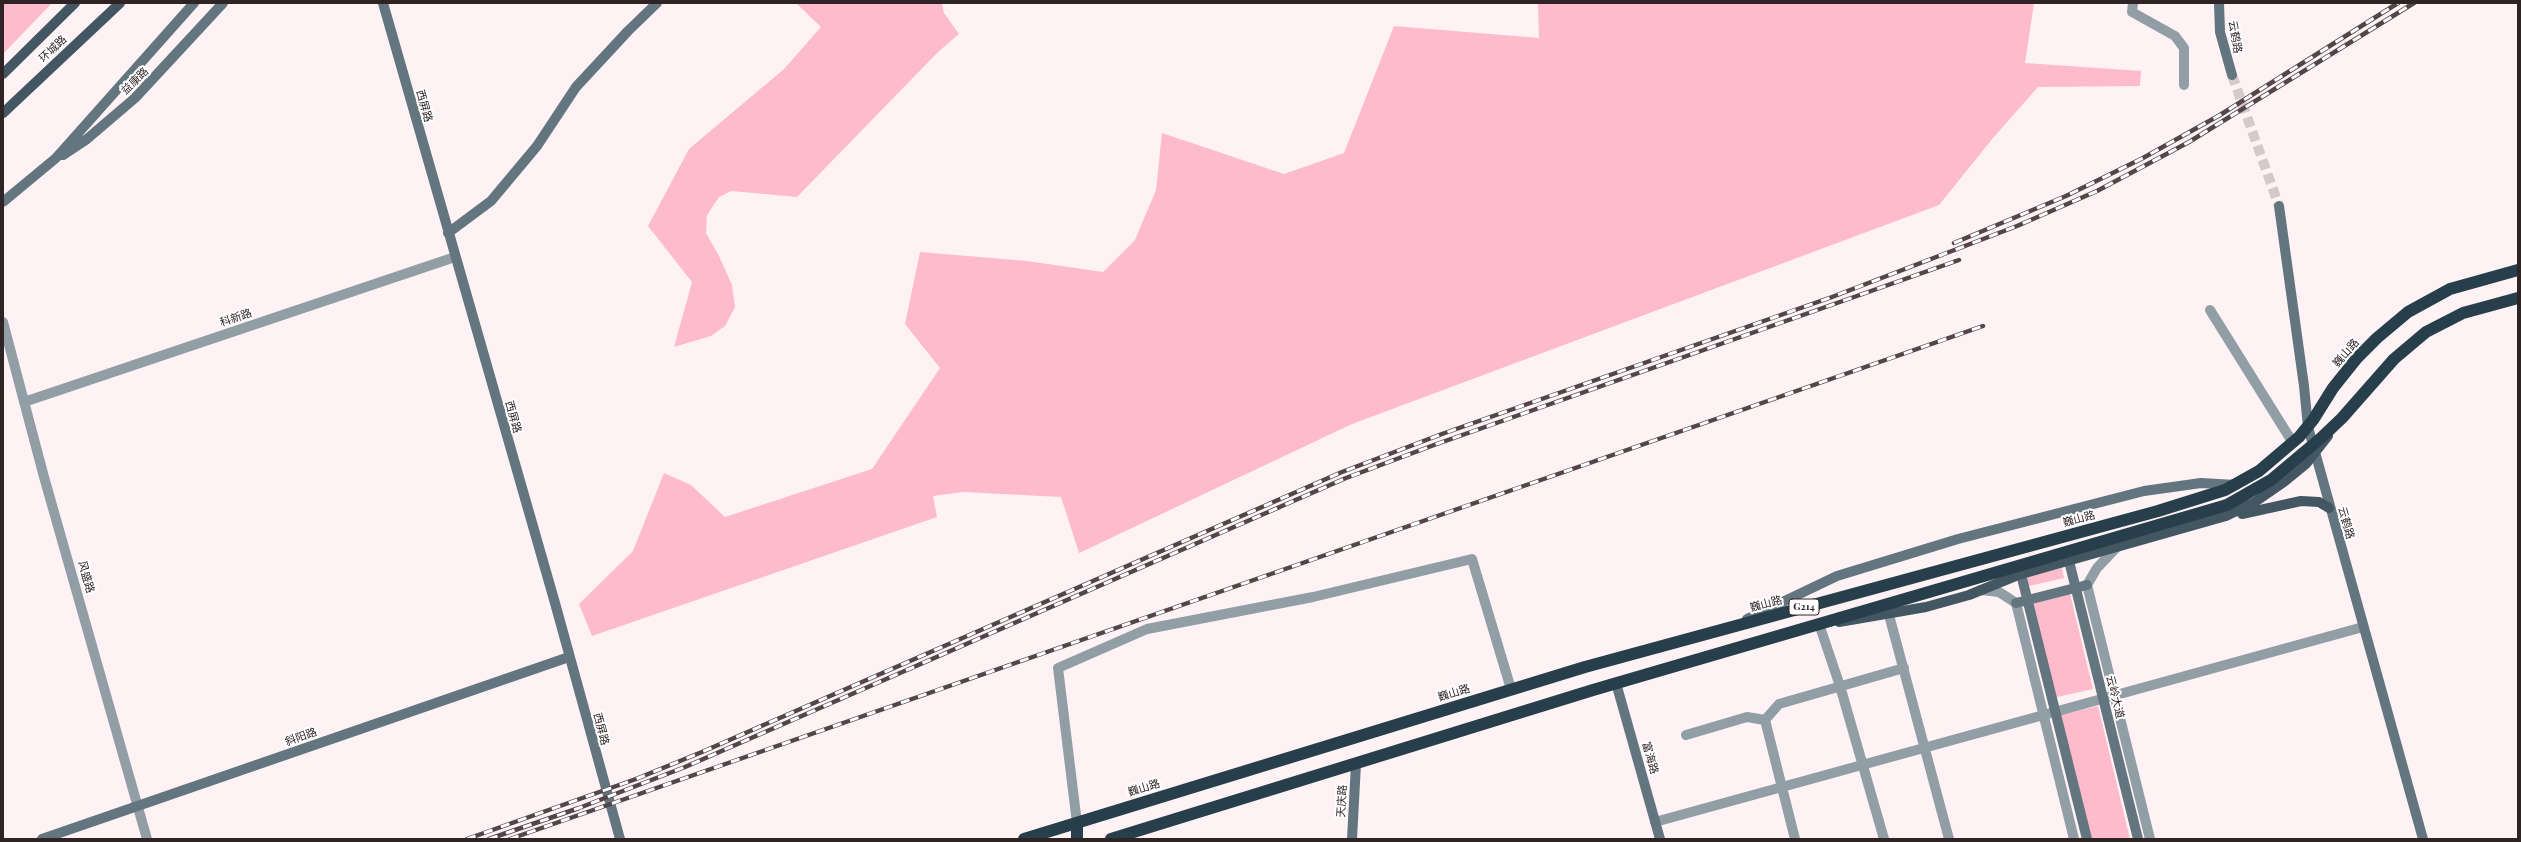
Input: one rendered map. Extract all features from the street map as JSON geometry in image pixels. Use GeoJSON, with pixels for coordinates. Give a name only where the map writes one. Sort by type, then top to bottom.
{"type":"FeatureCollection","features":[{"type":"Feature","properties":{"kind":"highway","name":"巍山路"},"geometry":{"type":"LineString","coordinates":[[1024,839],[1511,689],[2171,508],[2236,485],[2259,471],[2293,443],[2308,427],[2333,388],[2357,358],[2377,338],[2408,312],[2450,289],[2518,270]]}},
{"type":"Feature","properties":{"kind":"highway","name":"G214"},"geometry":{"type":"LineString","coordinates":[[1111,839],[1616,683],[2227,505],[2271,480],[2314,449],[2394,359],[2426,332],[2463,313],[2518,298]]}},
{"type":"Feature","properties":{"kind":"highway"},"geometry":{"type":"LineString","coordinates":[[1077,823],[1077,839]]}},
{"type":"Feature","properties":{"kind":"main road","name":"环城路"},"geometry":{"type":"LineString","coordinates":[[3,74],[75,3]]}},
{"type":"Feature","properties":{"kind":"main road","name":"环城路"},"geometry":{"type":"LineString","coordinates":[[3,113],[120,3]]}},
{"type":"Feature","properties":{"kind":"main road"},"geometry":{"type":"LineString","coordinates":[[2202,524],[2236,512],[2265,496],[2295,474],[2314,449]]}},
{"type":"Feature","properties":{"kind":"main road"},"geometry":{"type":"LineString","coordinates":[[1819,624],[1888,615],[1926,607],[1982,590],[2021,574],[2202,524],[2295,502],[2315,502],[2329,508]]}},
{"type":"Feature","properties":{"kind":"street","name":"益康路"},"geometry":{"type":"LineString","coordinates":[[52,162],[194,3]]}},
{"type":"Feature","properties":{"kind":"street","name":"益康路"},"geometry":{"type":"LineString","coordinates":[[3,202],[52,162],[87,139],[135,98],[222,3]]}},
{"type":"Feature","properties":{"kind":"street","name":"西屏路"},"geometry":{"type":"LineString","coordinates":[[382,3],[620,839]]}},
{"type":"Feature","properties":{"kind":"street"},"geometry":{"type":"LineString","coordinates":[[448,233],[490,202],[536,146],[576,87],[657,3]]}},
{"type":"Feature","properties":{"kind":"street"},"geometry":{"type":"LineString","coordinates":[[2133,3],[2132,12],[2175,36],[2184,48],[2184,85]]}},
{"type":"Feature","properties":{"kind":"street","name":"云鹤路"},"geometry":{"type":"LineString","coordinates":[[2219,3],[2220,32],[2232,75]]}},
{"type":"Feature","properties":{"kind":"street","name":"云鹤路"},"geometry":{"type":"LineString","coordinates":[[2279,206],[2304,386],[2308,427],[2329,508],[2423,839]]}},
{"type":"Feature","properties":{"kind":"street","name":"科新路"},"geometry":{"type":"LineString","coordinates":[[24,402],[455,257]]}},
{"type":"Feature","properties":{"kind":"street"},"geometry":{"type":"LineString","coordinates":[[2210,310],[2293,443]]}},
{"type":"Feature","properties":{"kind":"street","name":"风盛路"},"geometry":{"type":"LineString","coordinates":[[3,322],[24,402],[147,839]]}},
{"type":"Feature","properties":{"kind":"street"},"geometry":{"type":"LineString","coordinates":[[1729,628],[1837,576],[1958,539],[2144,492],[2201,483],[2236,485]]}},
{"type":"Feature","properties":{"kind":"street"},"geometry":{"type":"LineString","coordinates":[[2016,603],[2087,585],[2100,565],[2116,548]]}},
{"type":"Feature","properties":{"kind":"street"},"geometry":{"type":"LineString","coordinates":[[1077,823],[1058,668],[1125,636],[1147,629],[1313,597],[1472,558],[1511,689]]}},
{"type":"Feature","properties":{"kind":"street","name":"云岭大道"},"geometry":{"type":"LineString","coordinates":[[2069,561],[2138,839]]}},
{"type":"Feature","properties":{"kind":"street"},"geometry":{"type":"LineString","coordinates":[[2021,574],[2087,839]]}},
{"type":"Feature","properties":{"kind":"street"},"geometry":{"type":"LineString","coordinates":[[2087,585],[2150,839]]}},
{"type":"Feature","properties":{"kind":"street"},"geometry":{"type":"LineString","coordinates":[[1982,590],[1999,592],[2016,603],[2074,839]]}},
{"type":"Feature","properties":{"kind":"street"},"geometry":{"type":"LineString","coordinates":[[1888,615],[1904,668],[1949,839]]}},
{"type":"Feature","properties":{"kind":"street"},"geometry":{"type":"LineString","coordinates":[[1819,624],[1840,686],[1884,839]]}},
{"type":"Feature","properties":{"kind":"street"},"geometry":{"type":"LineString","coordinates":[[1655,822],[1863,766],[2363,627]]}},
{"type":"Feature","properties":{"kind":"street","name":"斜阳路"},"geometry":{"type":"LineString","coordinates":[[42,839],[569,657]]}},
{"type":"Feature","properties":{"kind":"street"},"geometry":{"type":"LineString","coordinates":[[1765,720],[1779,704],[1904,668]]}},
{"type":"Feature","properties":{"kind":"street","name":"富海路"},"geometry":{"type":"LineString","coordinates":[[1616,683],[1660,839]]}},
{"type":"Feature","properties":{"kind":"street"},"geometry":{"type":"LineString","coordinates":[[1686,735],[1747,717],[1765,720]]}},
{"type":"Feature","properties":{"kind":"street"},"geometry":{"type":"LineString","coordinates":[[1765,720],[1795,839]]}},
{"type":"Feature","properties":{"kind":"street","name":"天庆路"},"geometry":{"type":"LineString","coordinates":[[1352,839],[1356,764]]}},
{"type":"Feature","properties":{"kind":"shaded area"},"geometry":{"type":"Polygon","coordinates":[[[3,3],[52,3],[3,54],[3,3]]]}},
{"type":"Feature","properties":{"kind":"shaded area"},"geometry":{"type":"Polygon","coordinates":[[[796,3],[942,3],[944,13],[959,34],[938,52],[797,197],[731,191],[719,197],[707,215],[706,233],[719,256],[732,285],[735,307],[725,326],[711,336],[674,347],[692,282],[648,226],[689,149],[784,69],[821,27],[796,3]]]}},
{"type":"Feature","properties":{"kind":"shaded area"},"geometry":{"type":"Polygon","coordinates":[[[1538,3],[2034,3],[2025,63],[2141,71],[2140,86],[2038,87],[1993,138],[1939,205],[1352,424],[1079,553],[1061,497],[963,492],[933,496],[937,517],[592,636],[579,604],[633,551],[664,473],[691,485],[725,517],[872,469],[940,368],[905,324],[920,252],[1027,261],[1103,272],[1135,240],[1156,190],[1162,133],[1284,174],[1344,153],[1394,26],[1539,38],[1538,3]]]}},
{"type":"Feature","properties":{"kind":"shaded area"},"geometry":{"type":"Polygon","coordinates":[[[2062,568],[2064,578],[2029,586],[2027,576],[2062,568]]]}},
{"type":"Feature","properties":{"kind":"shaded area"},"geometry":{"type":"Polygon","coordinates":[[[2070,594],[2093,689],[2053,698],[2031,604],[2070,594]]]}},
{"type":"Feature","properties":{"kind":"shaded area"},"geometry":{"type":"Polygon","coordinates":[[[2098,706],[2130,839],[2088,839],[2059,715],[2098,706]]]}},
{"type":"Feature","properties":{"kind":"tunnel"},"geometry":{"type":"LineString","coordinates":[[2232,75],[2279,206]]}},
{"type":"Feature","properties":{"kind":"railway"},"geometry":{"type":"LineString","coordinates":[[1954,243],[2066,196],[2143,158],[2220,115],[2398,3]]}},
{"type":"Feature","properties":{"kind":"railway"},"geometry":{"type":"LineString","coordinates":[[467,839],[636,779],[702,752],[1342,472],[1442,434],[1832,297],[2017,226],[2097,191],[2189,142],[2414,3]]}},
{"type":"Feature","properties":{"kind":"railway"},"geometry":{"type":"LineString","coordinates":[[489,839],[579,808],[685,767],[1346,478],[1434,445],[1959,260]]}},
{"type":"Feature","properties":{"kind":"railway"},"geometry":{"type":"LineString","coordinates":[[510,839],[1983,326]]}}]}
